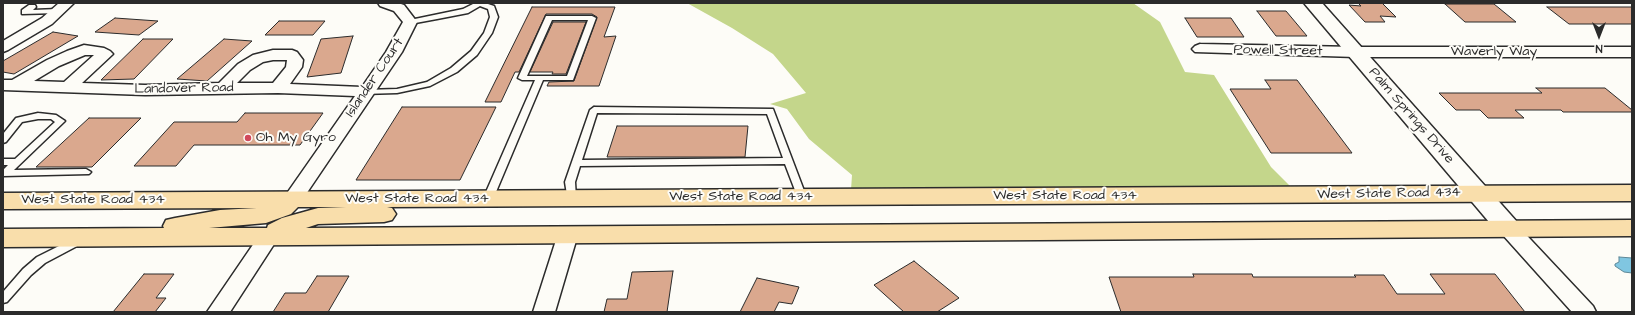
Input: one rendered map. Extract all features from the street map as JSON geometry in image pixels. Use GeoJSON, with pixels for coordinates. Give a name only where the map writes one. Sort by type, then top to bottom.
{"type":"FeatureCollection","features":[{"type":"Feature","properties":{"kind":"main road","name":"West State Road 434"},"geometry":{"type":"LineString","coordinates":[[3,200],[571,199],[801,196],[1305,196],[1478,193],[1632,193]]}},
{"type":"Feature","properties":{"kind":"main road"},"geometry":{"type":"LineString","coordinates":[[270,236],[290,224],[318,216],[432,212],[484,199]]}},
{"type":"Feature","properties":{"kind":"main road"},"geometry":{"type":"LineString","coordinates":[[119,237],[220,218],[266,215],[284,208],[293,200]]}},
{"type":"Feature","properties":{"kind":"main road"},"geometry":{"type":"LineString","coordinates":[[3,238],[1632,228]]}},
{"type":"Feature","properties":{"kind":"street","name":"Islander Court"},"geometry":{"type":"LineString","coordinates":[[293,200],[365,92],[394,52],[410,22],[399,8],[386,3]]}},
{"type":"Feature","properties":{"kind":"street","name":"Palm Springs Drive"},"geometry":{"type":"LineString","coordinates":[[1313,3],[1510,229]]}},
{"type":"Feature","properties":{"kind":"street"},"geometry":{"type":"LineString","coordinates":[[3,47],[47,21],[62,7]]}},
{"type":"Feature","properties":{"kind":"street","name":"Powell Street"},"geometry":{"type":"LineString","coordinates":[[1200,49],[1356,52]]}},
{"type":"Feature","properties":{"kind":"street"},"geometry":{"type":"LineString","coordinates":[[8,86],[53,63],[84,50],[99,51],[105,54],[68,87]]}},
{"type":"Feature","properties":{"kind":"street","name":"Waverly Way"},"geometry":{"type":"LineString","coordinates":[[1356,52],[1632,52]]}},
{"type":"Feature","properties":{"kind":"street"},"geometry":{"type":"LineString","coordinates":[[223,88],[244,67],[258,58],[273,55],[292,55],[295,60],[294,67],[278,88]]}},
{"type":"Feature","properties":{"kind":"street","name":"Landover Road"},"geometry":{"type":"LineString","coordinates":[[8,86],[145,90],[278,88],[365,92]]}},
{"type":"Feature","properties":{"kind":"street"},"geometry":{"type":"LineString","coordinates":[[1510,229],[1585,312]]}},
{"type":"Feature","properties":{"kind":"street"},"geometry":{"type":"LineString","coordinates":[[544,312],[568,234]]}},
{"type":"Feature","properties":{"kind":"street"},"geometry":{"type":"LineString","coordinates":[[218,312],[270,236]]}},
{"type":"Feature","properties":{"kind":"lane"},"geometry":{"type":"LineString","coordinates":[[365,92],[397,91],[430,84],[454,70],[474,53],[488,33],[494,17],[492,8],[480,4],[465,11],[410,22]]}},
{"type":"Feature","properties":{"kind":"lane"},"geometry":{"type":"LineString","coordinates":[[32,7],[24,12],[62,7]]}},
{"type":"Feature","properties":{"kind":"lane"},"geometry":{"type":"LineString","coordinates":[[549,18],[592,18],[570,78],[540,78],[522,78],[549,18]]}},
{"type":"Feature","properties":{"kind":"lane"},"geometry":{"type":"LineString","coordinates":[[484,199],[540,78]]}},
{"type":"Feature","properties":{"kind":"lane"},"geometry":{"type":"LineString","coordinates":[[571,199],[570,182],[594,110],[770,111],[801,196]]}},
{"type":"Feature","properties":{"kind":"lane"},"geometry":{"type":"LineString","coordinates":[[3,140],[19,120],[38,116],[53,117],[62,121],[4,173]]}},
{"type":"Feature","properties":{"kind":"lane"},"geometry":{"type":"LineString","coordinates":[[576,163],[788,161]]}},
{"type":"Feature","properties":{"kind":"lane"},"geometry":{"type":"LineString","coordinates":[[3,162],[17,162]]}},
{"type":"Feature","properties":{"kind":"lane"},"geometry":{"type":"LineString","coordinates":[[4,173],[86,172]]}},
{"type":"Feature","properties":{"kind":"lane"},"geometry":{"type":"LineString","coordinates":[[3,299],[27,272],[41,260],[85,237]]}},
{"type":"Feature","properties":{"kind":"green space"},"geometry":{"type":"Polygon","coordinates":[[[687,3],[1133,3],[1160,22],[1185,72],[1214,75],[1271,167],[1292,188],[851,190],[852,175],[809,139],[787,109],[770,104],[806,93],[773,54],[732,28],[687,3]]]}},
{"type":"Feature","properties":{"kind":"water"},"geometry":{"type":"Polygon","coordinates":[[[1619,257],[1632,258],[1632,273],[1624,272],[1615,266],[1615,264],[1619,262],[1619,257]]]}},
{"type":"Feature","properties":{"kind":"building"},"geometry":{"type":"Polygon","coordinates":[[[1358,3],[1382,3],[1396,17],[1380,16],[1385,22],[1365,22],[1349,5],[1361,6],[1358,3]]]}},
{"type":"Feature","properties":{"kind":"building"},"geometry":{"type":"Polygon","coordinates":[[[1445,4],[1494,4],[1516,22],[1465,22],[1445,4]]]}},
{"type":"Feature","properties":{"kind":"building"},"geometry":{"type":"Polygon","coordinates":[[[532,7],[615,7],[604,37],[616,36],[599,86],[547,86],[549,82],[574,81],[597,17],[592,14],[546,14],[519,72],[515,72],[501,102],[485,102],[532,7]]]}},
{"type":"Feature","properties":{"kind":"building"},"geometry":{"type":"Polygon","coordinates":[[[1547,7],[1632,7],[1632,24],[1569,24],[1547,7]]]}},
{"type":"Feature","properties":{"kind":"building"},"geometry":{"type":"Polygon","coordinates":[[[1257,11],[1286,11],[1307,36],[1276,36],[1257,11]]]}},
{"type":"Feature","properties":{"kind":"building"},"geometry":{"type":"Polygon","coordinates":[[[115,18],[158,21],[139,35],[95,32],[115,18]]]}},
{"type":"Feature","properties":{"kind":"building"},"geometry":{"type":"Polygon","coordinates":[[[1185,18],[1231,18],[1244,37],[1197,37],[1185,18]]]}},
{"type":"Feature","properties":{"kind":"building"},"geometry":{"type":"Polygon","coordinates":[[[279,21],[325,21],[313,35],[265,35],[279,21]]]}},
{"type":"Feature","properties":{"kind":"building"},"geometry":{"type":"Polygon","coordinates":[[[553,22],[586,22],[566,74],[552,74],[553,72],[530,72],[553,22]]]}},
{"type":"Feature","properties":{"kind":"building"},"geometry":{"type":"Polygon","coordinates":[[[53,32],[78,36],[14,74],[3,72],[3,61],[53,32]]]}},
{"type":"Feature","properties":{"kind":"building"},"geometry":{"type":"Polygon","coordinates":[[[353,36],[341,73],[307,77],[321,39],[353,36]]]}},
{"type":"Feature","properties":{"kind":"building"},"geometry":{"type":"Polygon","coordinates":[[[143,39],[173,39],[134,79],[101,80],[143,39]]]}},
{"type":"Feature","properties":{"kind":"building"},"geometry":{"type":"Polygon","coordinates":[[[224,39],[252,41],[207,81],[177,79],[224,39]]]}},
{"type":"Feature","properties":{"kind":"building"},"geometry":{"type":"Polygon","coordinates":[[[1265,80],[1297,80],[1352,153],[1271,153],[1230,89],[1271,89],[1265,80]]]}},
{"type":"Feature","properties":{"kind":"building"},"geometry":{"type":"Polygon","coordinates":[[[1536,88],[1605,88],[1632,110],[1632,112],[1515,110],[1524,118],[1488,118],[1480,110],[1456,110],[1439,93],[1542,93],[1536,88]]]}},
{"type":"Feature","properties":{"kind":"building"},"geometry":{"type":"Polygon","coordinates":[[[402,107],[496,107],[460,180],[356,180],[402,107]]]}},
{"type":"Feature","properties":{"kind":"building"},"geometry":{"type":"Polygon","coordinates":[[[245,113],[323,113],[300,145],[194,145],[176,166],[134,166],[174,122],[237,122],[245,113]]]}},
{"type":"Feature","properties":{"kind":"building"},"geometry":{"type":"Polygon","coordinates":[[[89,118],[141,118],[92,167],[36,167],[89,118]]]}},
{"type":"Feature","properties":{"kind":"building"},"geometry":{"type":"Polygon","coordinates":[[[617,126],[748,126],[745,157],[607,157],[617,126]]]}},
{"type":"Feature","properties":{"kind":"building"},"geometry":{"type":"Polygon","coordinates":[[[914,261],[959,298],[937,312],[904,312],[874,285],[914,261]]]}},
{"type":"Feature","properties":{"kind":"building"},"geometry":{"type":"Polygon","coordinates":[[[673,271],[667,312],[604,312],[607,299],[627,299],[632,272],[673,271]]]}},
{"type":"Feature","properties":{"kind":"building"},"geometry":{"type":"Polygon","coordinates":[[[144,274],[174,274],[156,298],[166,298],[155,312],[113,312],[144,274]]]}},
{"type":"Feature","properties":{"kind":"building"},"geometry":{"type":"Polygon","coordinates":[[[1193,274],[1252,274],[1253,277],[1356,277],[1354,275],[1384,275],[1397,294],[1445,294],[1430,274],[1495,274],[1525,312],[1121,312],[1109,277],[1194,277],[1193,274]]]}},
{"type":"Feature","properties":{"kind":"building"},"geometry":{"type":"Polygon","coordinates":[[[317,276],[349,276],[328,312],[273,312],[285,293],[306,293],[317,276]]]}},
{"type":"Feature","properties":{"kind":"building"},"geometry":{"type":"Polygon","coordinates":[[[757,278],[799,287],[792,304],[779,302],[774,312],[740,312],[757,278]]]}},
{"type":"Feature","properties":{"kind":"place","name":"Oh My Gyro"},"geometry":{"type":"Point","coordinates":[248,138]}}]}
